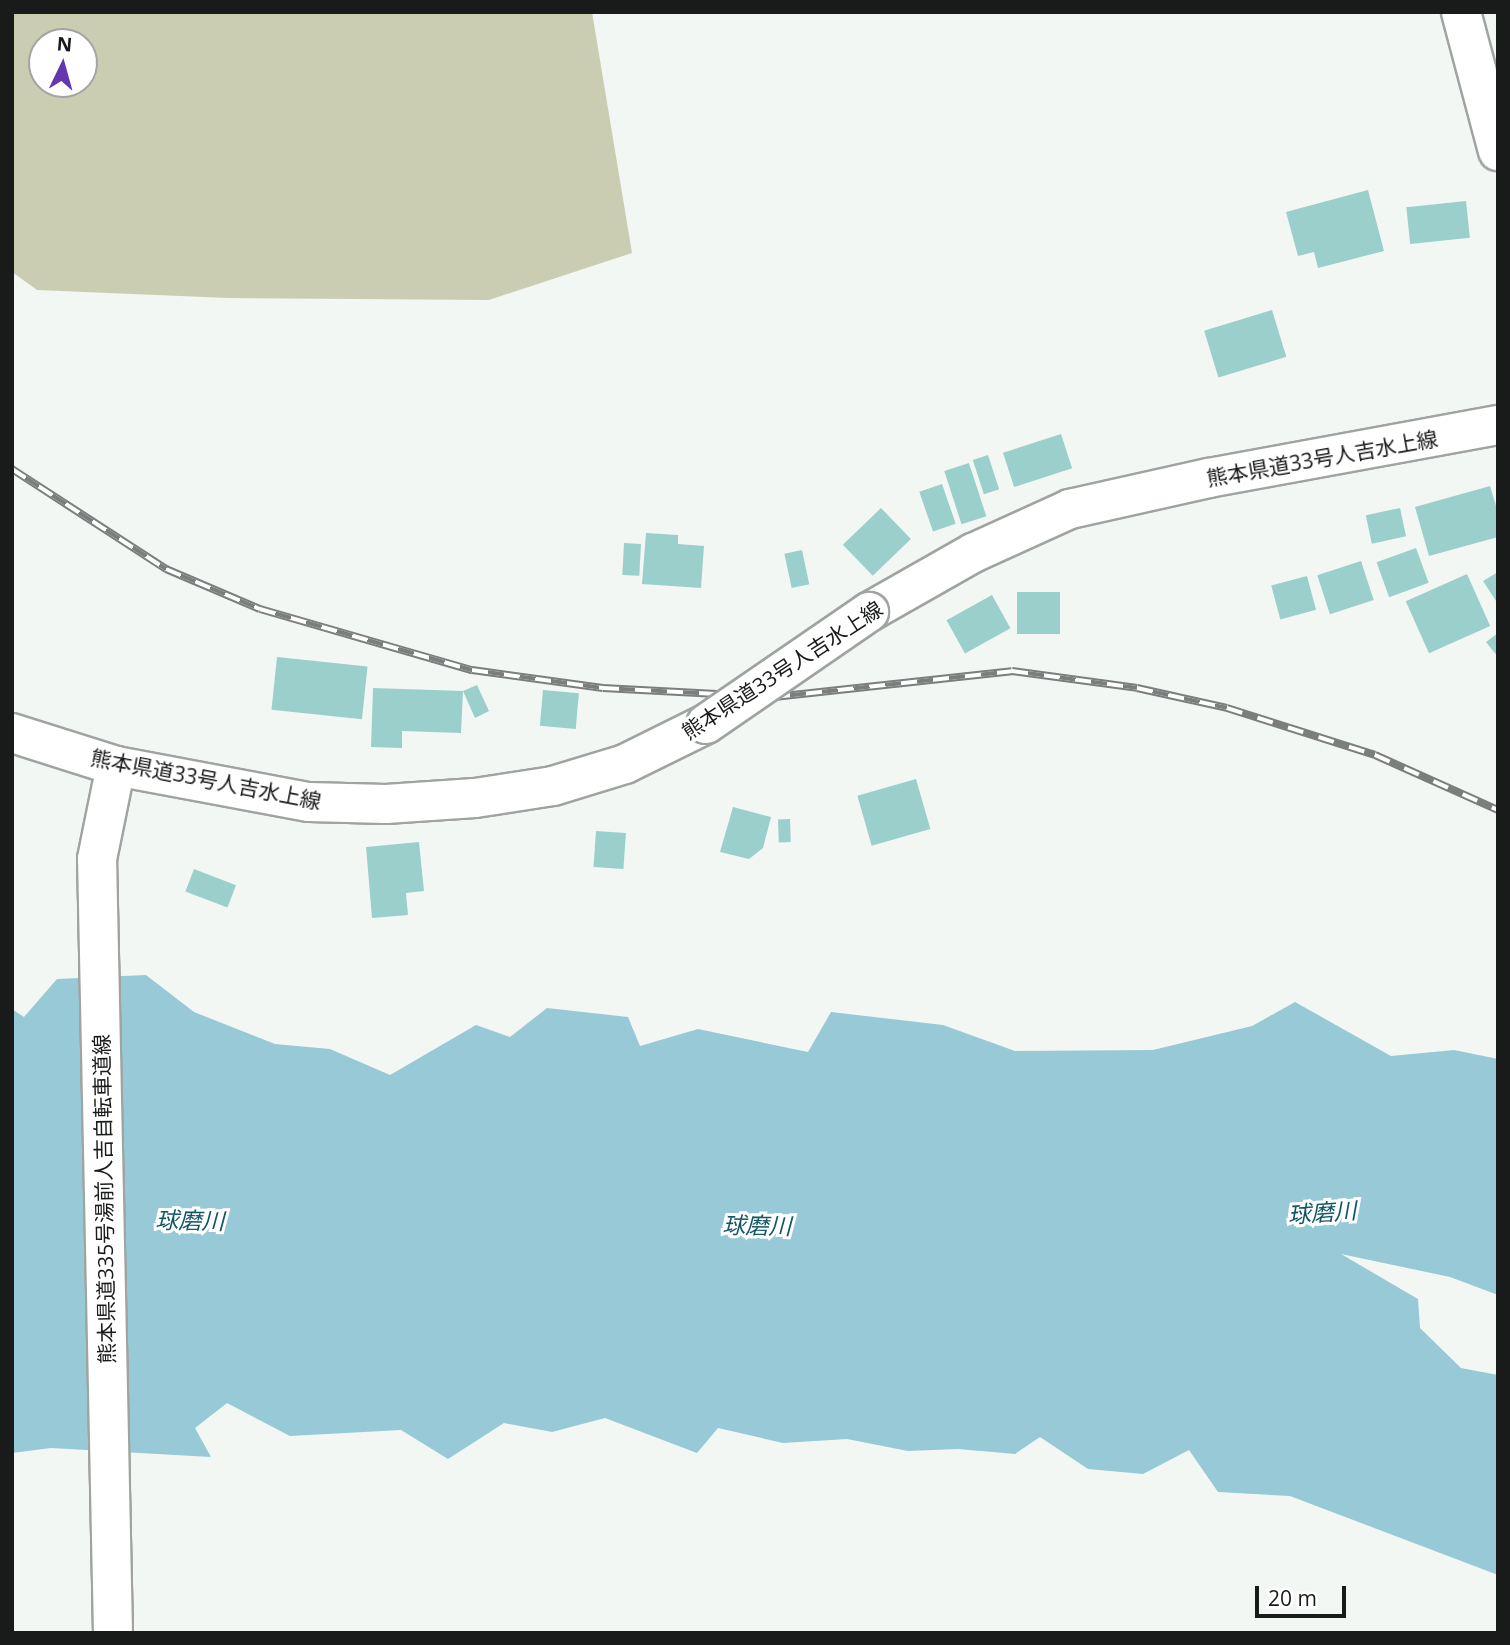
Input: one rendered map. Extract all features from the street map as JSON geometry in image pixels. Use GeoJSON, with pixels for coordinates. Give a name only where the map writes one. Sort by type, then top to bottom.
{"type":"FeatureCollection","features":[{"type":"Feature","properties":{"kind":"main road"},"geometry":{"type":"LineString","coordinates":[[1461,12],[1498,151]]}},
{"type":"Feature","properties":{"kind":"main road","name":"熊本県道33号人吉水上線"},"geometry":{"type":"LineString","coordinates":[[12,733],[116,766],[309,802],[386,804],[475,798],[553,786],[625,764],[706,724],[869,612],[973,554],[1070,509],[1209,478],[1498,425]]}},
{"type":"Feature","properties":{"kind":"main road","name":"熊本県道335号湯前人吉自転車道線"},"geometry":{"type":"LineString","coordinates":[[113,1633],[97,859],[116,766]]}},
{"type":"Feature","properties":{"kind":"green space"},"geometry":{"type":"Polygon","coordinates":[[[12,12],[592,12],[632,253],[489,300],[228,298],[37,290],[12,272],[12,12]]]}},
{"type":"Feature","properties":{"kind":"water","name":"球磨川"},"geometry":{"type":"Polygon","coordinates":[[[146,975],[194,1012],[275,1044],[330,1049],[390,1075],[476,1025],[510,1037],[547,1008],[628,1017],[640,1046],[698,1029],[808,1052],[831,1012],[943,1025],[1015,1051],[1153,1050],[1252,1026],[1295,1002],[1391,1056],[1454,1050],[1498,1059],[1498,1295],[1450,1277],[1341,1254],[1418,1299],[1420,1328],[1461,1368],[1498,1375],[1498,1575],[1290,1496],[1218,1492],[1189,1450],[1143,1474],[1088,1469],[1040,1437],[1015,1454],[958,1449],[908,1451],[847,1439],[783,1443],[718,1428],[697,1453],[605,1418],[552,1432],[504,1423],[448,1459],[401,1430],[290,1436],[227,1403],[195,1428],[211,1457],[51,1448],[12,1453],[12,1009],[24,1017],[57,979],[146,975]]]}},
{"type":"Feature","properties":{"kind":"building"},"geometry":{"type":"Polygon","coordinates":[[[1368,190],[1384,251],[1318,268],[1314,252],[1298,256],[1286,212],[1368,190]]]}},
{"type":"Feature","properties":{"kind":"building"},"geometry":{"type":"Polygon","coordinates":[[[1466,201],[1470,238],[1410,244],[1406,207],[1466,201]]]}},
{"type":"Feature","properties":{"kind":"building"},"geometry":{"type":"Polygon","coordinates":[[[1272,310],[1286,357],[1218,378],[1204,331],[1272,310]]]}},
{"type":"Feature","properties":{"kind":"building"},"geometry":{"type":"Polygon","coordinates":[[[1061,434],[1072,468],[1014,487],[1003,453],[1061,434]]]}},
{"type":"Feature","properties":{"kind":"building"},"geometry":{"type":"Polygon","coordinates":[[[988,455],[999,489],[984,494],[973,460],[988,455]]]}},
{"type":"Feature","properties":{"kind":"building"},"geometry":{"type":"Polygon","coordinates":[[[969,463],[986,516],[962,524],[944,471],[969,463]]]}},
{"type":"Feature","properties":{"kind":"building"},"geometry":{"type":"Polygon","coordinates":[[[942,484],[956,524],[933,532],[919,492],[942,484]]]}},
{"type":"Feature","properties":{"kind":"building"},"geometry":{"type":"Polygon","coordinates":[[[1490,486],[1498,512],[1498,537],[1429,556],[1415,507],[1490,486]]]}},
{"type":"Feature","properties":{"kind":"building"},"geometry":{"type":"Polygon","coordinates":[[[881,508],[911,539],[873,576],[843,545],[881,508]]]}},
{"type":"Feature","properties":{"kind":"building"},"geometry":{"type":"Polygon","coordinates":[[[1400,508],[1406,536],[1372,544],[1366,515],[1400,508]]]}},
{"type":"Feature","properties":{"kind":"building"},"geometry":{"type":"Polygon","coordinates":[[[646,533],[678,535],[678,544],[704,546],[701,588],[642,584],[646,533]]]}},
{"type":"Feature","properties":{"kind":"building"},"geometry":{"type":"Polygon","coordinates":[[[624,543],[641,544],[639,576],[622,575],[624,543]]]}},
{"type":"Feature","properties":{"kind":"building"},"geometry":{"type":"Polygon","coordinates":[[[1416,548],[1429,583],[1389,597],[1377,562],[1416,548]]]}},
{"type":"Feature","properties":{"kind":"building"},"geometry":{"type":"Polygon","coordinates":[[[802,550],[809,584],[792,588],[784,554],[802,550]]]}},
{"type":"Feature","properties":{"kind":"building"},"geometry":{"type":"Polygon","coordinates":[[[1361,561],[1374,600],[1330,614],[1317,575],[1361,561]]]}},
{"type":"Feature","properties":{"kind":"building"},"geometry":{"type":"Polygon","coordinates":[[[1498,572],[1498,604],[1483,581],[1498,572]]]}},
{"type":"Feature","properties":{"kind":"building"},"geometry":{"type":"Polygon","coordinates":[[[1467,574],[1490,626],[1429,653],[1406,601],[1467,574]]]}},
{"type":"Feature","properties":{"kind":"building"},"geometry":{"type":"Polygon","coordinates":[[[1307,576],[1316,610],[1280,619],[1271,586],[1307,576]]]}},
{"type":"Feature","properties":{"kind":"building"},"geometry":{"type":"Polygon","coordinates":[[[1017,592],[1060,592],[1060,634],[1017,634],[1017,592]]]}},
{"type":"Feature","properties":{"kind":"building"},"geometry":{"type":"Polygon","coordinates":[[[992,595],[1010,628],[965,653],[947,620],[992,595]]]}},
{"type":"Feature","properties":{"kind":"building"},"geometry":{"type":"Polygon","coordinates":[[[1498,633],[1498,657],[1486,642],[1498,633]]]}},
{"type":"Feature","properties":{"kind":"building"},"geometry":{"type":"Polygon","coordinates":[[[277,657],[368,667],[362,719],[271,710],[277,657]]]}},
{"type":"Feature","properties":{"kind":"building"},"geometry":{"type":"Polygon","coordinates":[[[477,685],[489,711],[475,718],[463,691],[477,685]]]}},
{"type":"Feature","properties":{"kind":"building"},"geometry":{"type":"Polygon","coordinates":[[[373,688],[463,691],[461,733],[402,731],[402,748],[371,747],[373,688]]]}},
{"type":"Feature","properties":{"kind":"building"},"geometry":{"type":"Polygon","coordinates":[[[543,690],[579,693],[576,729],[540,726],[543,690]]]}},
{"type":"Feature","properties":{"kind":"building"},"geometry":{"type":"Polygon","coordinates":[[[916,779],[930,829],[872,846],[857,796],[916,779]]]}},
{"type":"Feature","properties":{"kind":"building"},"geometry":{"type":"Polygon","coordinates":[[[733,807],[771,817],[763,848],[749,859],[720,852],[733,807]]]}},
{"type":"Feature","properties":{"kind":"building"},"geometry":{"type":"Polygon","coordinates":[[[778,819],[790,819],[791,842],[779,842],[778,819]]]}},
{"type":"Feature","properties":{"kind":"building"},"geometry":{"type":"Polygon","coordinates":[[[596,831],[626,833],[623,869],[593,867],[596,831]]]}},
{"type":"Feature","properties":{"kind":"building"},"geometry":{"type":"Polygon","coordinates":[[[419,842],[424,891],[406,893],[408,915],[372,918],[366,847],[419,842]]]}},
{"type":"Feature","properties":{"kind":"building"},"geometry":{"type":"Polygon","coordinates":[[[194,869],[236,885],[227,908],[185,891],[194,869]]]}},
{"type":"Feature","properties":{"kind":"railway"},"geometry":{"type":"LineString","coordinates":[[12,469],[166,569],[260,609],[472,670],[603,688],[774,697],[1012,671],[1137,688],[1227,708],[1375,755],[1498,810]]}}]}
